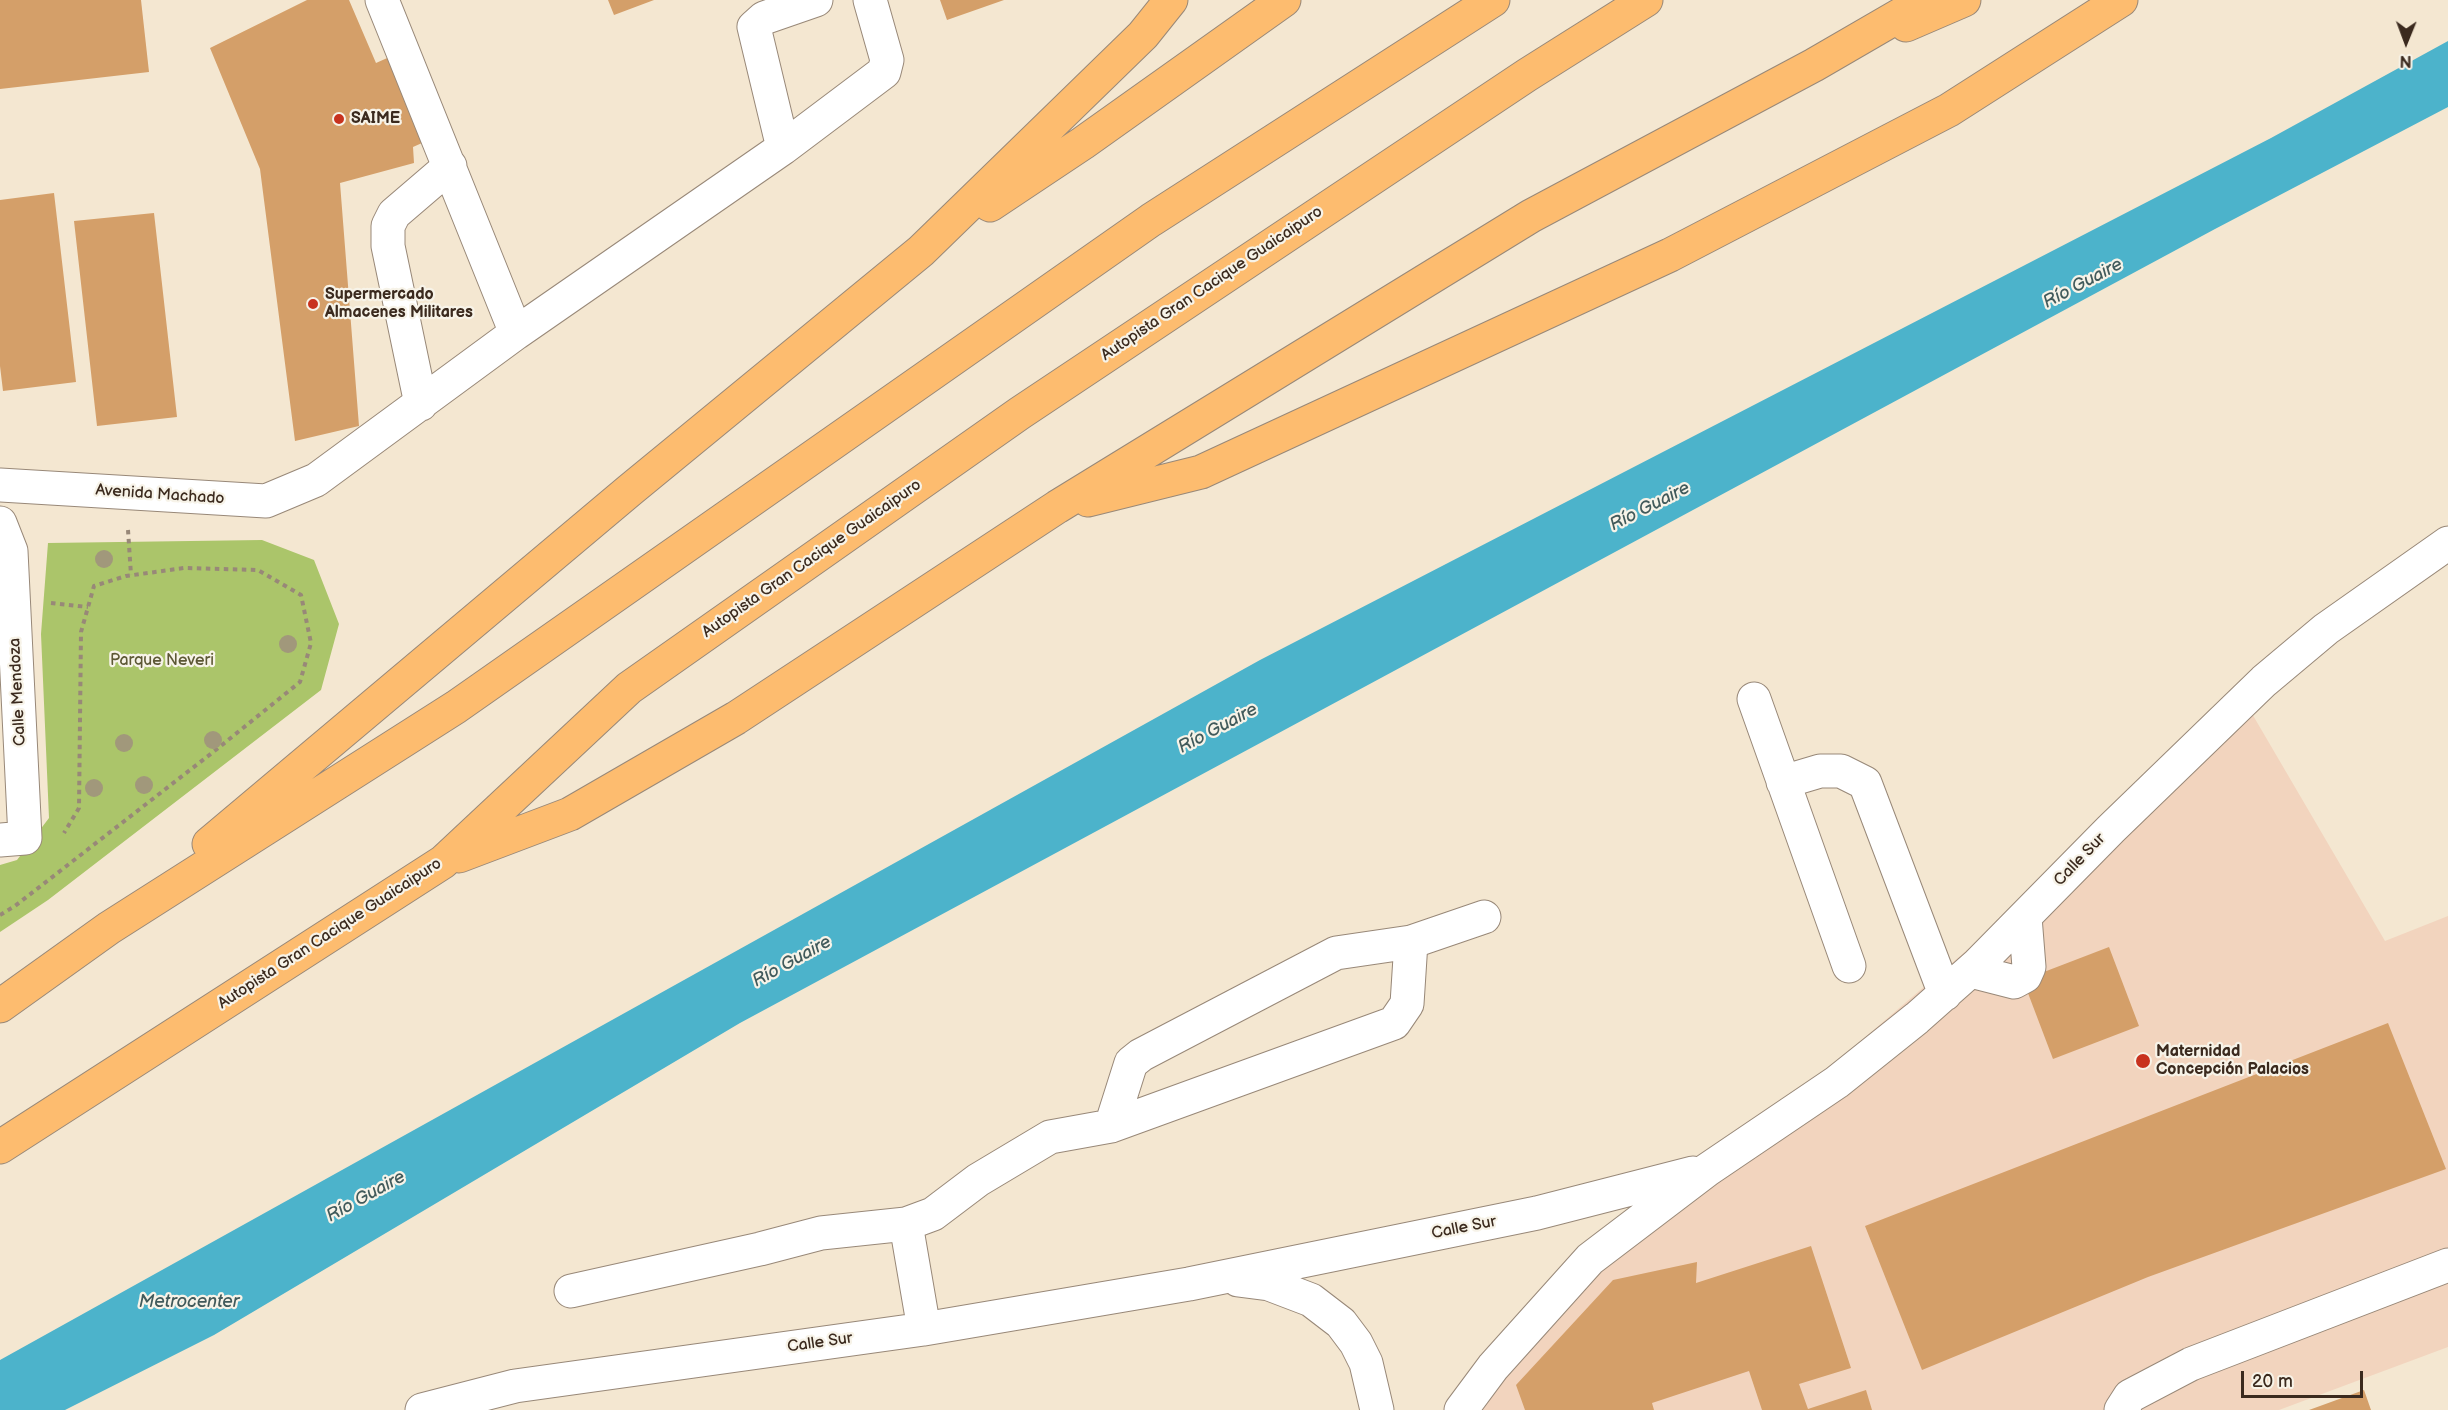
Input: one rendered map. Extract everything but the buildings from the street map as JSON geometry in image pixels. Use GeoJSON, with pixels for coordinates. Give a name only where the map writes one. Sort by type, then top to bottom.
{"type":"FeatureCollection","features":[{"type":"Feature","properties":{"kind":"highway"},"geometry":{"type":"LineString","coordinates":[[109,928],[630,490],[921,251],[1143,35],[1171,0]]}},
{"type":"Feature","properties":{"kind":"highway"},"geometry":{"type":"LineString","coordinates":[[1143,35],[1193,0]]}},
{"type":"Feature","properties":{"kind":"highway"},"geometry":{"type":"LineString","coordinates":[[921,251],[1083,143],[1284,0]]}},
{"type":"Feature","properties":{"kind":"highway"},"geometry":{"type":"LineString","coordinates":[[0,1006],[109,928],[456,707],[1151,220],[1493,0]]}},
{"type":"Feature","properties":{"kind":"highway","name":"Autopista Gran Cacique Guaicaipuro"},"geometry":{"type":"LineString","coordinates":[[0,1147],[443,862],[629,688],[1020,412],[1527,75],[1646,0]]}},
{"type":"Feature","properties":{"kind":"highway"},"geometry":{"type":"LineString","coordinates":[[443,862],[570,814],[736,718],[1057,507],[1531,216],[1814,65],[1926,0]]}},
{"type":"Feature","properties":{"kind":"highway"},"geometry":{"type":"LineString","coordinates":[[1814,65],[1964,0]]}},
{"type":"Feature","properties":{"kind":"highway"},"geometry":{"type":"LineString","coordinates":[[1057,507],[1201,472],[1670,255],[1949,110],[2121,0]]}},
{"type":"Feature","properties":{"kind":"street"},"geometry":{"type":"LineString","coordinates":[[382,0],[516,333]]}},
{"type":"Feature","properties":{"kind":"street"},"geometry":{"type":"LineString","coordinates":[[783,148],[754,27],[765,18],[816,0]]}},
{"type":"Feature","properties":{"kind":"street","name":"Avenida Machado"},"geometry":{"type":"LineString","coordinates":[[0,485],[266,501],[316,480],[516,333],[783,148],[884,72],[887,60],[870,0]]}},
{"type":"Feature","properties":{"kind":"street"},"geometry":{"type":"LineString","coordinates":[[422,404],[388,246],[388,225],[394,214],[450,166]]}},
{"type":"Feature","properties":{"kind":"street","name":"Calle Mendoza"},"geometry":{"type":"LineString","coordinates":[[0,523],[11,551],[25,838],[0,840]]}},
{"type":"Feature","properties":{"kind":"street","name":"Calle Sur"},"geometry":{"type":"LineString","coordinates":[[1461,1410],[1493,1367],[1590,1259],[1707,1170],[1837,1082],[1944,994],[1971,971],[2111,829],[2264,681],[2326,629],[2448,543]]}},
{"type":"Feature","properties":{"kind":"street"},"geometry":{"type":"LineString","coordinates":[[1754,699],[1849,966]]}},
{"type":"Feature","properties":{"kind":"street"},"geometry":{"type":"LineString","coordinates":[[1783,782],[1820,771],[1841,771],[1865,783],[1944,994]]}},
{"type":"Feature","properties":{"kind":"street"},"geometry":{"type":"LineString","coordinates":[[1111,1126],[1131,1063],[1141,1055],[1336,953],[1411,942],[1484,917]]}},
{"type":"Feature","properties":{"kind":"street"},"geometry":{"type":"LineString","coordinates":[[572,1291],[760,1250],[821,1233],[906,1224],[933,1214],[978,1180],[1050,1137],[1111,1126],[1394,1023],[1407,1004],[1411,942]]}},
{"type":"Feature","properties":{"kind":"street","name":"Calle Sur"},"geometry":{"type":"LineString","coordinates":[[422,1410],[515,1386],[924,1329],[1218,1278],[1537,1213],[1707,1170]]}},
{"type":"Feature","properties":{"kind":"street"},"geometry":{"type":"LineString","coordinates":[[906,1224],[924,1329]]}},
{"type":"Feature","properties":{"kind":"street"},"geometry":{"type":"LineString","coordinates":[[2121,1410],[2130,1396],[2191,1364],[2448,1265]]}},
{"type":"Feature","properties":{"kind":"street","name":"Calle Sur"},"geometry":{"type":"LineString","coordinates":[[1218,1278],[1269,1284],[1311,1300],[1341,1323],[1356,1343],[1366,1363],[1377,1410]]}},
{"type":"Feature","properties":{"kind":"path"},"geometry":{"type":"LineString","coordinates":[[128,526],[131,575]]}},
{"type":"Feature","properties":{"kind":"path"},"geometry":{"type":"LineString","coordinates":[[0,915],[24,899],[300,682],[311,643],[301,595],[258,570],[184,568],[131,575],[94,586],[81,632],[79,808],[61,838]]}},
{"type":"Feature","properties":{"kind":"path"},"geometry":{"type":"LineString","coordinates":[[48,603],[88,607]]}},
{"type":"Feature","properties":{"kind":"shaded area","name":"Maternidad Concepción Palacios"},"geometry":{"type":"Polygon","coordinates":[[[2251,712],[2385,941],[2448,916],[2448,1347],[2279,1410],[1477,1410],[1495,1366],[1697,1181],[2001,921],[2251,712]]]}},
{"type":"Feature","properties":{"kind":"green space","name":"Parque Neveri"},"geometry":{"type":"Polygon","coordinates":[[[262,540],[314,560],[339,624],[321,690],[48,900],[0,932],[0,865],[17,860],[49,818],[41,634],[48,543],[262,540]]]}},
{"type":"Feature","properties":{"kind":"water","name":"Metrocenter"},"geometry":{"type":"Polygon","coordinates":[[[2448,41],[2448,107],[2215,229],[740,1023],[214,1335],[65,1410],[0,1410],[0,1360],[1260,660],[2271,138],[2448,41]]]}},
{"type":"Feature","properties":{"kind":"place","name":"SAIME"},"geometry":{"type":"Point","coordinates":[339,119]}},
{"type":"Feature","properties":{"kind":"place","name":"Supermercado Almacenes Militares"},"geometry":{"type":"Point","coordinates":[313,304]}},
{"type":"Feature","properties":{"kind":"place","name":"Maternidad Concepción Palacios"},"geometry":{"type":"Point","coordinates":[2143,1061]}},
{"type":"Feature","properties":{"kind":"water label","name":"Río Guaire"},"geometry":{"type":"Point","coordinates":[2083,284]}},
{"type":"Feature","properties":{"kind":"water label","name":"Río Guaire"},"geometry":{"type":"Point","coordinates":[1650,507]}},
{"type":"Feature","properties":{"kind":"water label","name":"Río Guaire"},"geometry":{"type":"Point","coordinates":[1218,729]}},
{"type":"Feature","properties":{"kind":"water label","name":"Río Guaire"},"geometry":{"type":"Point","coordinates":[792,962]}},
{"type":"Feature","properties":{"kind":"water label","name":"Río Guaire"},"geometry":{"type":"Point","coordinates":[366,1197]}}]}
